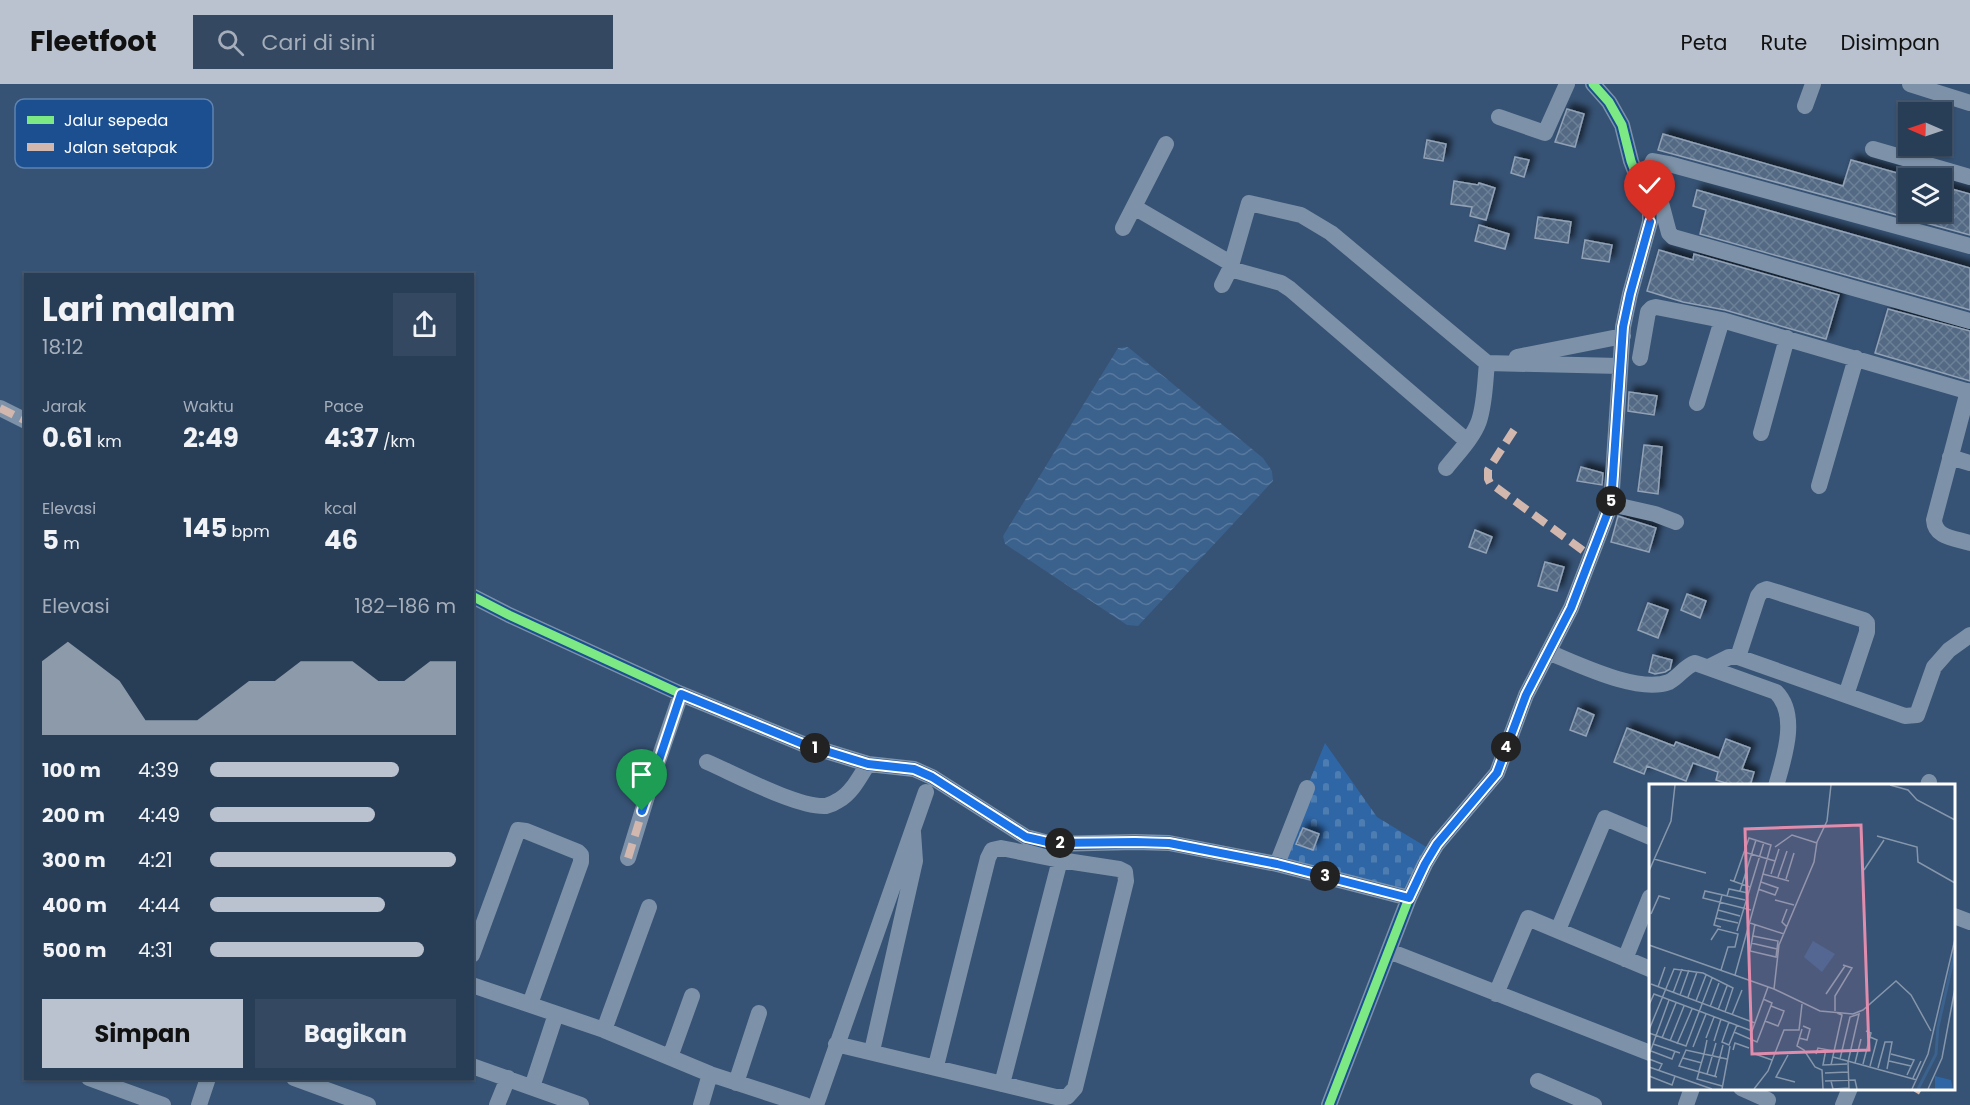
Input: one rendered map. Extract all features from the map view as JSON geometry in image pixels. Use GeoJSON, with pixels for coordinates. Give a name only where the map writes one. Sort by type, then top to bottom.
{"type":"FeatureCollection","features":[{"type":"Feature","properties":{"kind":"street"},"geometry":{"type":"LineString","coordinates":[[1499,117],[1545,133],[1567,84]]}},
{"type":"Feature","properties":{"kind":"street"},"geometry":{"type":"LineString","coordinates":[[1329,1105],[1409,898],[1437,844],[1497,773],[1526,695],[1571,608],[1611,504],[1623,336],[1630,294],[1650,222],[1650,211],[1631,161],[1622,124],[1609,102],[1593,84]]}},
{"type":"Feature","properties":{"kind":"street"},"geometry":{"type":"LineString","coordinates":[[1805,106],[1813,84]]}},
{"type":"Feature","properties":{"kind":"street"},"geometry":{"type":"LineString","coordinates":[[1910,84],[1970,103]]}},
{"type":"Feature","properties":{"kind":"street"},"geometry":{"type":"LineString","coordinates":[[1123,228],[1166,144]]}},
{"type":"Feature","properties":{"kind":"street"},"geometry":{"type":"LineString","coordinates":[[1873,149],[1970,177]]}},
{"type":"Feature","properties":{"kind":"street"},"geometry":{"type":"LineString","coordinates":[[1970,246],[1670,164],[1653,161],[1651,165],[1669,233],[1673,237],[1970,321]]}},
{"type":"Feature","properties":{"kind":"street"},"geometry":{"type":"LineString","coordinates":[[1222,285],[1231,266],[1249,203],[1301,215],[1331,233],[1486,363],[1620,366]]}},
{"type":"Feature","properties":{"kind":"street"},"geometry":{"type":"LineString","coordinates":[[1134,207],[1231,266],[1281,283],[1290,289],[1467,441]]}},
{"type":"Feature","properties":{"kind":"street"},"geometry":{"type":"LineString","coordinates":[[1640,358],[1648,312],[1652,308],[1722,320],[1969,392],[1950,457],[1934,520],[1934,529],[1939,534],[1970,543]]}},
{"type":"Feature","properties":{"kind":"street"},"geometry":{"type":"LineString","coordinates":[[1697,403],[1722,320]]}},
{"type":"Feature","properties":{"kind":"street"},"geometry":{"type":"LineString","coordinates":[[1486,363],[1623,336]]}},
{"type":"Feature","properties":{"kind":"street"},"geometry":{"type":"LineString","coordinates":[[1761,433],[1786,338]]}},
{"type":"Feature","properties":{"kind":"street"},"geometry":{"type":"LineString","coordinates":[[1819,486],[1856,358]]}},
{"type":"Feature","properties":{"kind":"street"},"geometry":{"type":"LineString","coordinates":[[1446,468],[1479,422],[1483,404],[1486,363]]}},
{"type":"Feature","properties":{"kind":"street"},"geometry":{"type":"LineString","coordinates":[[0,408],[24,420]]}},
{"type":"Feature","properties":{"kind":"street"},"geometry":{"type":"LineString","coordinates":[[1950,457],[1970,463]]}},
{"type":"Feature","properties":{"kind":"street"},"geometry":{"type":"LineString","coordinates":[[1611,504],[1655,514],[1676,522]]}},
{"type":"Feature","properties":{"kind":"street"},"geometry":{"type":"LineString","coordinates":[[1738,657],[1758,596],[1762,591],[1773,590],[1864,620],[1867,622],[1867,632],[1846,695]]}},
{"type":"Feature","properties":{"kind":"street"},"geometry":{"type":"LineString","coordinates":[[474,597],[681,694],[803,744],[868,764],[914,769],[932,777],[1026,837],[1052,843],[1169,843],[1277,864],[1409,898]]}},
{"type":"Feature","properties":{"kind":"street"},"geometry":{"type":"LineString","coordinates":[[1709,668],[1729,657],[1738,657],[1905,716],[1917,715],[1934,667],[1950,650],[1970,635]]}},
{"type":"Feature","properties":{"kind":"street"},"geometry":{"type":"LineString","coordinates":[[1548,652],[1634,683],[1669,682],[1695,663],[1776,692],[1782,698],[1788,715],[1776,784]]}},
{"type":"Feature","properties":{"kind":"street"},"geometry":{"type":"LineString","coordinates":[[628,858],[681,694]]}},
{"type":"Feature","properties":{"kind":"street"},"geometry":{"type":"LineString","coordinates":[[707,762],[778,794],[810,804],[827,806],[841,800],[868,764]]}},
{"type":"Feature","properties":{"kind":"street"},"geometry":{"type":"LineString","coordinates":[[1277,864],[1307,788]]}},
{"type":"Feature","properties":{"kind":"street"},"geometry":{"type":"LineString","coordinates":[[816,1105],[926,792]]}},
{"type":"Feature","properties":{"kind":"street"},"geometry":{"type":"LineString","coordinates":[[1558,930],[1605,818],[1649,837]]}},
{"type":"Feature","properties":{"kind":"street"},"geometry":{"type":"LineString","coordinates":[[872,1051],[915,861],[912,828]]}},
{"type":"Feature","properties":{"kind":"street"},"geometry":{"type":"LineString","coordinates":[[474,950],[518,831],[526,831],[578,852],[581,855],[581,862],[530,1004]]}},
{"type":"Feature","properties":{"kind":"street"},"geometry":{"type":"LineString","coordinates":[[836,1044],[936,1066],[1056,1097],[1067,1097],[1075,1088],[1126,881],[1125,873],[1119,869],[1001,848],[992,850],[988,858],[936,1066]]}},
{"type":"Feature","properties":{"kind":"street"},"geometry":{"type":"LineString","coordinates":[[1002,1084],[1060,860]]}},
{"type":"Feature","properties":{"kind":"street"},"geometry":{"type":"LineString","coordinates":[[1625,958],[1649,899]]}},
{"type":"Feature","properties":{"kind":"street"},"geometry":{"type":"LineString","coordinates":[[604,1030],[649,907]]}},
{"type":"Feature","properties":{"kind":"street"},"geometry":{"type":"LineString","coordinates":[[1955,917],[1970,922]]}},
{"type":"Feature","properties":{"kind":"street"},"geometry":{"type":"LineString","coordinates":[[1496,994],[1528,918],[1649,969]]}},
{"type":"Feature","properties":{"kind":"street"},"geometry":{"type":"LineString","coordinates":[[1389,951],[1649,1053]]}},
{"type":"Feature","properties":{"kind":"street"},"geometry":{"type":"LineString","coordinates":[[474,985],[604,1030],[710,1074],[805,1105]]}},
{"type":"Feature","properties":{"kind":"street"},"geometry":{"type":"LineString","coordinates":[[670,1057],[692,996]]}},
{"type":"Feature","properties":{"kind":"street"},"geometry":{"type":"LineString","coordinates":[[736,1083],[759,1013]]}},
{"type":"Feature","properties":{"kind":"street"},"geometry":{"type":"LineString","coordinates":[[532,1087],[556,1014]]}},
{"type":"Feature","properties":{"kind":"street"},"geometry":{"type":"LineString","coordinates":[[474,1067],[532,1087],[557,1101],[581,1105]]}},
{"type":"Feature","properties":{"kind":"street"},"geometry":{"type":"LineString","coordinates":[[701,1105],[710,1074]]}},
{"type":"Feature","properties":{"kind":"street"},"geometry":{"type":"LineString","coordinates":[[497,1105],[508,1078]]}},
{"type":"Feature","properties":{"kind":"street"},"geometry":{"type":"LineString","coordinates":[[95,1080],[164,1105]]}},
{"type":"Feature","properties":{"kind":"street"},"geometry":{"type":"LineString","coordinates":[[199,1105],[207,1080]]}},
{"type":"Feature","properties":{"kind":"street"},"geometry":{"type":"LineString","coordinates":[[299,1080],[368,1105]]}},
{"type":"Feature","properties":{"kind":"street"},"geometry":{"type":"LineString","coordinates":[[1538,1081],[1594,1105]]}},
{"type":"Feature","properties":{"kind":"street"},"geometry":{"type":"LineString","coordinates":[[1686,1105],[1692,1090]]}},
{"type":"Feature","properties":{"kind":"street"},"geometry":{"type":"LineString","coordinates":[[1744,1090],[1768,1098]]}},
{"type":"Feature","properties":{"kind":"street"},"geometry":{"type":"LineString","coordinates":[[1843,1105],[1850,1090]]}},
{"type":"Feature","properties":{"kind":"green space"},"geometry":{"type":"Polygon","coordinates":[[[1325,743],[1377,817],[1428,848],[1405,900],[1274,868],[1325,743]]]}},
{"type":"Feature","properties":{"kind":"water"},"geometry":{"type":"Polygon","coordinates":[[[1128,347],[1263,458],[1272,471],[1273,481],[1138,626],[1127,625],[1005,544],[1003,536],[1118,348],[1128,347]]]}},
{"type":"Feature","properties":{"kind":"building"},"geometry":{"type":"Polygon","coordinates":[[[1567,109],[1584,114],[1575,147],[1555,142],[1567,109]]]}},
{"type":"Feature","properties":{"kind":"building"},"geometry":{"type":"Polygon","coordinates":[[[1663,134],[1843,186],[1851,160],[1898,173],[1898,215],[1658,150],[1663,134]]]}},
{"type":"Feature","properties":{"kind":"building"},"geometry":{"type":"Polygon","coordinates":[[[1427,140],[1446,144],[1443,161],[1424,158],[1427,140]]]}},
{"type":"Feature","properties":{"kind":"building"},"geometry":{"type":"Polygon","coordinates":[[[1515,157],[1529,160],[1524,177],[1511,173],[1515,157]]]}},
{"type":"Feature","properties":{"kind":"building"},"geometry":{"type":"Polygon","coordinates":[[[1454,181],[1478,185],[1479,183],[1495,188],[1486,220],[1470,216],[1472,207],[1451,204],[1454,181]]]}},
{"type":"Feature","properties":{"kind":"building"},"geometry":{"type":"Polygon","coordinates":[[[1952,189],[1970,194],[1970,235],[1922,222],[1952,222],[1952,189]]]}},
{"type":"Feature","properties":{"kind":"building"},"geometry":{"type":"Polygon","coordinates":[[[1697,190],[1970,268],[1970,310],[1700,234],[1706,210],[1693,206],[1697,190]]]}},
{"type":"Feature","properties":{"kind":"building"},"geometry":{"type":"Polygon","coordinates":[[[1538,217],[1571,222],[1568,243],[1535,238],[1538,217]]]}},
{"type":"Feature","properties":{"kind":"building"},"geometry":{"type":"Polygon","coordinates":[[[1479,225],[1509,234],[1505,249],[1475,241],[1479,225]]]}},
{"type":"Feature","properties":{"kind":"building"},"geometry":{"type":"Polygon","coordinates":[[[1585,240],[1612,245],[1609,262],[1582,258],[1585,240]]]}},
{"type":"Feature","properties":{"kind":"building"},"geometry":{"type":"Polygon","coordinates":[[[1659,250],[1693,260],[1694,254],[1839,295],[1826,339],[1725,310],[1683,302],[1647,291],[1659,250]]]}},
{"type":"Feature","properties":{"kind":"building"},"geometry":{"type":"Polygon","coordinates":[[[1888,309],[1970,331],[1970,381],[1875,353],[1888,309]]]}},
{"type":"Feature","properties":{"kind":"building"},"geometry":{"type":"Polygon","coordinates":[[[1629,392],[1657,396],[1654,415],[1628,411],[1629,392]]]}},
{"type":"Feature","properties":{"kind":"building"},"geometry":{"type":"Polygon","coordinates":[[[1644,445],[1662,447],[1658,494],[1638,491],[1644,445]]]}},
{"type":"Feature","properties":{"kind":"building"},"geometry":{"type":"Polygon","coordinates":[[[1581,467],[1603,473],[1602,485],[1577,481],[1581,467]]]}},
{"type":"Feature","properties":{"kind":"building"},"geometry":{"type":"Polygon","coordinates":[[[1618,516],[1656,528],[1649,552],[1611,542],[1618,516]]]}},
{"type":"Feature","properties":{"kind":"building"},"geometry":{"type":"Polygon","coordinates":[[[1475,530],[1492,537],[1486,553],[1469,547],[1475,530]]]}},
{"type":"Feature","properties":{"kind":"building"},"geometry":{"type":"Polygon","coordinates":[[[1545,562],[1564,567],[1557,591],[1538,586],[1545,562]]]}},
{"type":"Feature","properties":{"kind":"building"},"geometry":{"type":"Polygon","coordinates":[[[1687,594],[1706,601],[1700,618],[1681,610],[1687,594]]]}},
{"type":"Feature","properties":{"kind":"building"},"geometry":{"type":"Polygon","coordinates":[[[1648,603],[1668,610],[1658,638],[1638,630],[1648,603]]]}},
{"type":"Feature","properties":{"kind":"building"},"geometry":{"type":"Polygon","coordinates":[[[1653,655],[1672,660],[1670,669],[1655,674],[1649,672],[1653,655]]]}},
{"type":"Feature","properties":{"kind":"building"},"geometry":{"type":"Polygon","coordinates":[[[1578,708],[1594,715],[1586,736],[1570,730],[1578,708]]]}},
{"type":"Feature","properties":{"kind":"building"},"geometry":{"type":"Polygon","coordinates":[[[1627,728],[1674,746],[1676,742],[1719,758],[1726,739],[1750,748],[1742,769],[1754,772],[1751,784],[1729,784],[1716,780],[1718,772],[1693,763],[1686,781],[1647,766],[1644,774],[1614,762],[1627,728]]]}},
{"type":"Feature","properties":{"kind":"building"},"geometry":{"type":"Polygon","coordinates":[[[1303,828],[1319,834],[1313,850],[1296,844],[1303,828]]]}},
{"type":"Feature","properties":{"kind":"marked path"},"geometry":{"type":"LineString","coordinates":[[0,408],[24,420]]}},
{"type":"Feature","properties":{"kind":"marked path"},"geometry":{"type":"LineString","coordinates":[[1514,430],[1488,470],[1490,483],[1592,557]]}},
{"type":"Feature","properties":{"kind":"marked path"},"geometry":{"type":"LineString","coordinates":[[628,858],[681,694]]}},
{"type":"Feature","properties":{"kind":"cycle path"},"geometry":{"type":"LineString","coordinates":[[1329,1105],[1409,898],[1437,844],[1497,773],[1526,695],[1571,608],[1611,504],[1623,327],[1650,222],[1650,211],[1631,161],[1622,125],[1609,102],[1593,84]]}},
{"type":"Feature","properties":{"kind":"cycle path"},"geometry":{"type":"LineString","coordinates":[[474,597],[681,694],[803,744],[868,764],[914,769],[932,777],[1026,837],[1052,844],[1169,843],[1277,864],[1409,898]]}},
{"type":"Feature","properties":{"kind":"route"},"geometry":{"type":"LineString","coordinates":[[642,811],[681,694],[803,744],[846,758],[868,764],[914,769],[932,777],[1026,837],[1052,843],[1169,843],[1202,848],[1277,864],[1409,898],[1437,844],[1497,773],[1526,695],[1571,608],[1611,504],[1623,327],[1650,222]]}}]}
